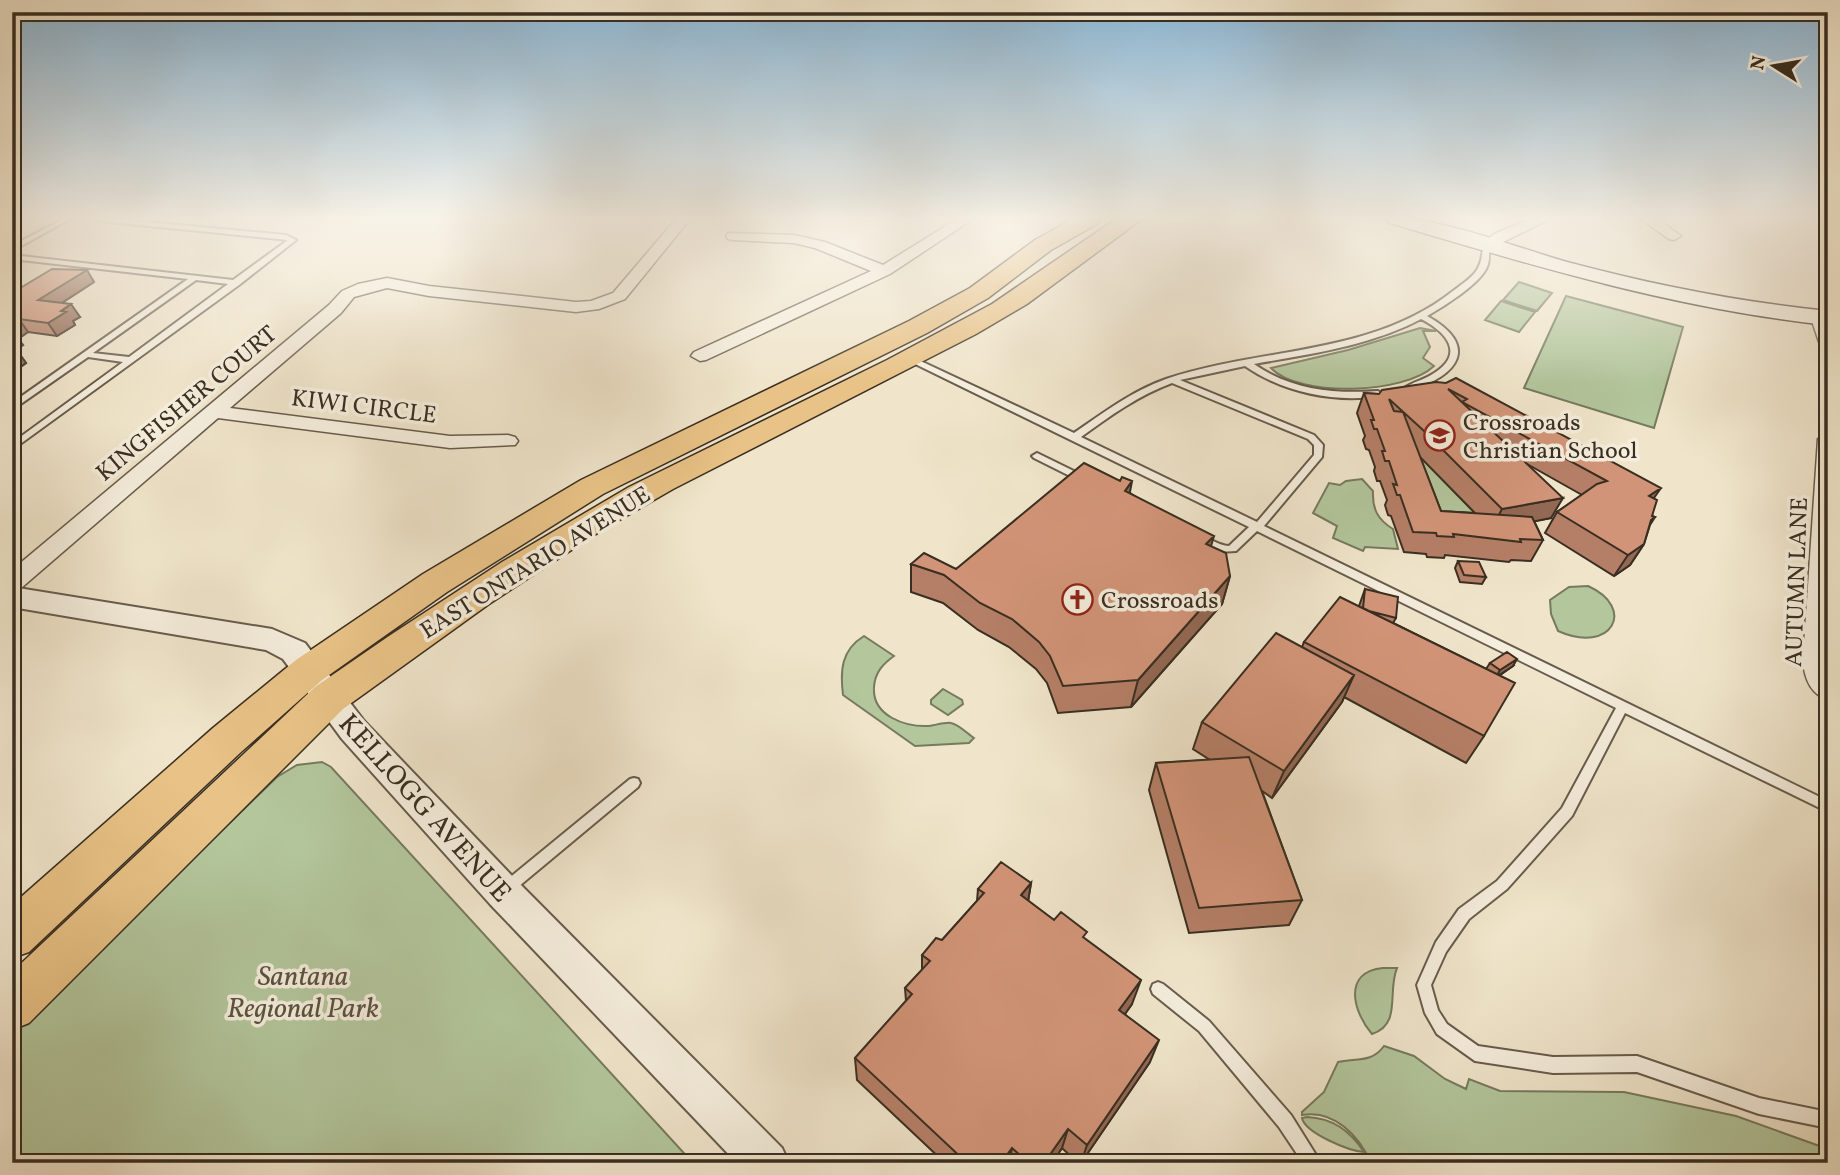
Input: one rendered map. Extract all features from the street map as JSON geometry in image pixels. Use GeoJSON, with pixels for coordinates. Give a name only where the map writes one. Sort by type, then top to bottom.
{"type":"FeatureCollection","features":[{"type":"Feature","properties":{"kind":"main road","name":"EAST ONTARIO AVENUE"},"geometry":{"type":"LineString","coordinates":[[12,1006],[319,684],[435,583],[592,487],[918,327],[979,293],[1005,274]]}},
{"type":"Feature","properties":{"kind":"main road","name":"EAST ONTARIO AVENUE"},"geometry":{"type":"LineString","coordinates":[[12,936],[227,740],[631,499],[915,362],[1053,274]]}},
{"type":"Feature","properties":{"kind":"main road"},"geometry":{"type":"LineString","coordinates":[[1587,274],[1732,305],[1823,318]]}},
{"type":"Feature","properties":{"kind":"street","name":"KINGFISHER COURT"},"geometry":{"type":"LineString","coordinates":[[12,583],[335,309],[348,294],[364,287],[387,283],[429,291],[576,307],[608,302],[620,296],[637,274]]}},
{"type":"Feature","properties":{"kind":"street"},"geometry":{"type":"LineString","coordinates":[[700,356],[878,274]]}},
{"type":"Feature","properties":{"kind":"street"},"geometry":{"type":"LineString","coordinates":[[1823,318],[1828,342]]}},
{"type":"Feature","properties":{"kind":"street","name":"KIWI CIRCLE"},"geometry":{"type":"LineString","coordinates":[[214,412],[450,442],[508,441]]}},
{"type":"Feature","properties":{"kind":"street","name":"AUTUMN LANE"},"geometry":{"type":"LineString","coordinates":[[1824,687],[1816,672],[1815,660],[1828,439]]}},
{"type":"Feature","properties":{"kind":"street","name":"KELLOGG AVENUE"},"geometry":{"type":"LineString","coordinates":[[12,597],[272,640],[294,651],[349,726],[503,892],[767,1163]]}},
{"type":"Feature","properties":{"kind":"lane"},"geometry":{"type":"LineString","coordinates":[[159,274],[236,283]]}},
{"type":"Feature","properties":{"kind":"lane"},"geometry":{"type":"LineString","coordinates":[[13,445],[249,274]]}},
{"type":"Feature","properties":{"kind":"lane"},"geometry":{"type":"LineString","coordinates":[[1075,437],[1145,391],[1173,380],[1354,340],[1420,315],[1458,293],[1477,274]]}},
{"type":"Feature","properties":{"kind":"lane"},"geometry":{"type":"LineString","coordinates":[[12,407],[195,278]]}},
{"type":"Feature","properties":{"kind":"lane"},"geometry":{"type":"LineString","coordinates":[[1396,390],[1434,378],[1447,367],[1454,354],[1454,344],[1435,323],[1420,315]]}},
{"type":"Feature","properties":{"kind":"lane"},"geometry":{"type":"LineString","coordinates":[[87,355],[131,360]]}},
{"type":"Feature","properties":{"kind":"lane"},"geometry":{"type":"LineString","coordinates":[[915,362],[1075,437],[1828,807]]}},
{"type":"Feature","properties":{"kind":"lane"},"geometry":{"type":"LineString","coordinates":[[1247,363],[1276,382],[1315,392],[1350,395],[1386,392]]}},
{"type":"Feature","properties":{"kind":"lane"},"geometry":{"type":"LineString","coordinates":[[1434,378],[1444,384]]}},
{"type":"Feature","properties":{"kind":"lane"},"geometry":{"type":"LineString","coordinates":[[1173,380],[1311,437],[1318,445],[1319,456],[1257,527],[1232,549],[1219,549],[1187,532]]}},
{"type":"Feature","properties":{"kind":"lane"},"geometry":{"type":"LineString","coordinates":[[1037,456],[1092,483]]}},
{"type":"Feature","properties":{"kind":"lane"},"geometry":{"type":"LineString","coordinates":[[1622,708],[1567,812],[1502,885],[1464,914],[1441,947],[1424,985],[1432,1013],[1442,1029],[1475,1053],[1553,1065],[1637,1065],[1759,1106],[1828,1120]]}},
{"type":"Feature","properties":{"kind":"lane"},"geometry":{"type":"LineString","coordinates":[[503,892],[634,783]]}},
{"type":"Feature","properties":{"kind":"lane"},"geometry":{"type":"LineString","coordinates":[[1158,989],[1204,1026],[1285,1121],[1313,1163]]}},
{"type":"Feature","properties":{"kind":"green space"},"geometry":{"type":"Polygon","coordinates":[[[1519,282],[1552,293],[1537,311],[1503,300],[1519,282]]]}},
{"type":"Feature","properties":{"kind":"green space"},"geometry":{"type":"Polygon","coordinates":[[[1566,296],[1683,327],[1654,428],[1524,388],[1566,296]]]}},
{"type":"Feature","properties":{"kind":"green space"},"geometry":{"type":"Polygon","coordinates":[[[1501,301],[1535,312],[1519,332],[1485,320],[1501,301]]]}},
{"type":"Feature","properties":{"kind":"green space"},"geometry":{"type":"Polygon","coordinates":[[[1420,328],[1436,331],[1423,331],[1430,347],[1423,358],[1434,366],[1420,375],[1400,382],[1377,387],[1327,388],[1285,378],[1271,368],[1348,350],[1420,328]]]}},
{"type":"Feature","properties":{"kind":"green space"},"geometry":{"type":"Polygon","coordinates":[[[1384,419],[1487,526],[1431,532],[1384,419]]]}},
{"type":"Feature","properties":{"kind":"green space"},"geometry":{"type":"Polygon","coordinates":[[[1362,479],[1373,491],[1377,513],[1383,522],[1393,529],[1398,549],[1365,547],[1363,551],[1333,538],[1337,526],[1313,513],[1329,483],[1340,485],[1346,481],[1362,479]]]}},
{"type":"Feature","properties":{"kind":"green space"},"geometry":{"type":"Polygon","coordinates":[[[1588,586],[1603,595],[1612,606],[1612,626],[1604,633],[1592,637],[1577,637],[1558,631],[1551,614],[1550,600],[1569,587],[1588,586]]]}},
{"type":"Feature","properties":{"kind":"green space"},"geometry":{"type":"Polygon","coordinates":[[[864,636],[894,656],[880,669],[874,687],[878,705],[884,712],[901,722],[920,726],[954,724],[974,738],[969,743],[915,746],[843,695],[842,669],[846,654],[864,636]]]}},
{"type":"Feature","properties":{"kind":"green space"},"geometry":{"type":"Polygon","coordinates":[[[943,689],[962,700],[963,704],[948,715],[931,704],[931,700],[943,689]]]}},
{"type":"Feature","properties":{"kind":"green space","name":"Santana Regional Park"},"geometry":{"type":"Polygon","coordinates":[[[322,762],[331,767],[693,1163],[12,1163],[12,1034],[277,777],[297,765],[322,762]]]}},
{"type":"Feature","properties":{"kind":"green space"},"geometry":{"type":"Polygon","coordinates":[[[1397,968],[1392,1006],[1387,1023],[1372,1034],[1356,1005],[1356,985],[1361,977],[1370,971],[1397,968]]]}},
{"type":"Feature","properties":{"kind":"green space"},"geometry":{"type":"Polygon","coordinates":[[[1384,1046],[1414,1056],[1445,1079],[1466,1089],[1469,1079],[1500,1091],[1624,1092],[1736,1116],[1828,1149],[1828,1163],[1371,1163],[1360,1143],[1335,1120],[1314,1114],[1302,1115],[1302,1112],[1324,1092],[1338,1062],[1369,1057],[1384,1046]]]}},
{"type":"Feature","properties":{"kind":"green space"},"geometry":{"type":"Polygon","coordinates":[[[1302,1118],[1325,1120],[1340,1127],[1364,1152],[1339,1145],[1319,1135],[1305,1124],[1302,1118]]]}},
{"type":"Feature","properties":{"kind":"building"},"geometry":{"type":"Polygon","coordinates":[[[44,274],[81,274],[38,300],[71,304],[61,311],[66,312],[48,323],[19,319],[12,324],[12,293],[44,274]]]}},
{"type":"Feature","properties":{"kind":"building"},"geometry":{"type":"Polygon","coordinates":[[[1456,378],[1661,488],[1649,496],[1657,500],[1652,516],[1655,517],[1651,520],[1644,544],[1628,555],[1557,512],[1597,484],[1607,481],[1462,402],[1467,399],[1448,389],[1563,498],[1502,509],[1423,430],[1389,399],[1394,411],[1403,412],[1441,511],[1532,517],[1543,540],[1520,539],[1521,542],[1413,532],[1400,495],[1397,495],[1393,484],[1397,485],[1389,461],[1385,461],[1382,451],[1385,451],[1377,429],[1374,429],[1371,420],[1374,420],[1364,393],[1379,394],[1382,390],[1446,383],[1456,378]]]}},
{"type":"Feature","properties":{"kind":"building","name":"Crossroads"},"geometry":{"type":"Polygon","coordinates":[[[1084,463],[1120,481],[1122,477],[1132,481],[1125,491],[1214,536],[1206,544],[1226,553],[1230,576],[1138,680],[1063,686],[1050,656],[1039,642],[1012,619],[980,603],[944,575],[911,564],[924,553],[956,569],[1084,463]]]}},
{"type":"Feature","properties":{"kind":"building"},"geometry":{"type":"Polygon","coordinates":[[[1458,561],[1479,562],[1486,577],[1464,575],[1458,561]]]}},
{"type":"Feature","properties":{"kind":"building"},"geometry":{"type":"Polygon","coordinates":[[[1365,589],[1398,597],[1396,618],[1363,608],[1365,589]]]}},
{"type":"Feature","properties":{"kind":"building"},"geometry":{"type":"Polygon","coordinates":[[[1340,597],[1515,683],[1484,736],[1304,642],[1340,597]]]}},
{"type":"Feature","properties":{"kind":"building"},"geometry":{"type":"Polygon","coordinates":[[[1276,633],[1354,675],[1284,771],[1202,722],[1276,633]]]}},
{"type":"Feature","properties":{"kind":"building"},"geometry":{"type":"Polygon","coordinates":[[[1507,652],[1517,659],[1500,670],[1490,663],[1507,652]]]}},
{"type":"Feature","properties":{"kind":"building"},"geometry":{"type":"Polygon","coordinates":[[[1249,757],[1302,900],[1199,908],[1156,763],[1249,757]]]}},
{"type":"Feature","properties":{"kind":"building"},"geometry":{"type":"Polygon","coordinates":[[[1001,862],[1031,883],[1021,895],[1054,920],[1061,912],[1087,932],[1083,937],[1141,980],[1119,1010],[1159,1040],[1087,1145],[1068,1129],[1044,1163],[1029,1163],[1012,1148],[1001,1163],[967,1163],[855,1058],[912,994],[905,988],[930,961],[922,955],[936,938],[942,940],[984,893],[978,889],[1001,862]]]}},
{"type":"Feature","properties":{"kind":"place","name":"Crossroads Christian School"},"geometry":{"type":"Point","coordinates":[1440,436]}},
{"type":"Feature","properties":{"kind":"place","name":"Crossroads"},"geometry":{"type":"Point","coordinates":[1078,600]}}]}
